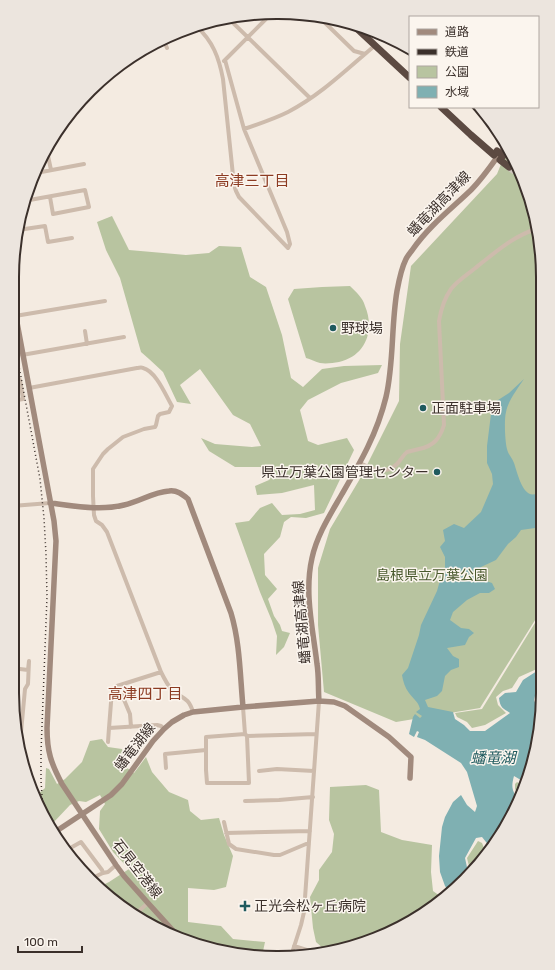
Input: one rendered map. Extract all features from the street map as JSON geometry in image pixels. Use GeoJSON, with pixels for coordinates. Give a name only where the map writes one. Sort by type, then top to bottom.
{"type":"FeatureCollection","features":[{"type":"Feature","properties":{"kind":"highway"},"geometry":{"type":"LineString","coordinates":[[362,33],[409,77]]}},
{"type":"Feature","properties":{"kind":"highway"},"geometry":{"type":"LineString","coordinates":[[372,37],[409,73]]}},
{"type":"Feature","properties":{"kind":"highway"},"geometry":{"type":"LineString","coordinates":[[442,108],[472,135],[499,156]]}},
{"type":"Feature","properties":{"kind":"highway"},"geometry":{"type":"LineString","coordinates":[[446,108],[509,165]]}},
{"type":"Feature","properties":{"kind":"main road","name":"蟠竜湖高津線"},"geometry":{"type":"LineString","coordinates":[[319,701],[318,666],[309,596],[309,575],[312,557],[325,523],[360,463],[382,414],[390,375],[396,302],[400,276],[406,258],[417,244],[431,227],[472,188],[502,150]]}},
{"type":"Feature","properties":{"kind":"main road","name":"石見空港線"},"geometry":{"type":"LineString","coordinates":[[19,338],[54,521],[56,541],[47,728],[47,742],[50,758],[62,784],[116,865],[170,927]]}},
{"type":"Feature","properties":{"kind":"main road"},"geometry":{"type":"LineString","coordinates":[[50,503],[106,508],[126,505],[156,493],[169,491],[176,491],[188,499],[235,625],[243,706]]}},
{"type":"Feature","properties":{"kind":"main road","name":"蟠竜湖線"},"geometry":{"type":"LineString","coordinates":[[59,830],[111,796],[164,729],[172,722],[193,712],[243,706],[319,701],[334,702],[345,706],[389,737],[411,757],[410,778]]}},
{"type":"Feature","properties":{"kind":"street"},"geometry":{"type":"LineString","coordinates":[[220,62],[225,60],[265,20]]}},
{"type":"Feature","properties":{"kind":"street"},"geometry":{"type":"LineString","coordinates":[[233,23],[310,98]]}},
{"type":"Feature","properties":{"kind":"street"},"geometry":{"type":"LineString","coordinates":[[326,24],[354,51],[365,54]]}},
{"type":"Feature","properties":{"kind":"street"},"geometry":{"type":"LineString","coordinates":[[201,31],[207,38],[220,62],[225,90],[234,192],[288,248],[290,244],[287,232],[244,129],[225,60]]}},
{"type":"Feature","properties":{"kind":"street"},"geometry":{"type":"LineString","coordinates":[[244,129],[266,122],[288,112],[338,78],[372,48]]}},
{"type":"Feature","properties":{"kind":"street"},"geometry":{"type":"LineString","coordinates":[[48,159],[51,170]]}},
{"type":"Feature","properties":{"kind":"street"},"geometry":{"type":"LineString","coordinates":[[42,172],[84,164]]}},
{"type":"Feature","properties":{"kind":"street"},"geometry":{"type":"LineString","coordinates":[[31,200],[86,190],[89,207],[53,214],[50,197]]}},
{"type":"Feature","properties":{"kind":"street"},"geometry":{"type":"LineString","coordinates":[[24,229],[45,226],[48,242],[72,238]]}},
{"type":"Feature","properties":{"kind":"street"},"geometry":{"type":"LineString","coordinates":[[360,463],[381,471],[391,469],[406,453],[425,448],[437,440],[444,425],[439,321],[446,298],[452,288],[461,279],[514,239],[532,231]]}},
{"type":"Feature","properties":{"kind":"street"},"geometry":{"type":"LineString","coordinates":[[19,315],[105,301]]}},
{"type":"Feature","properties":{"kind":"street"},"geometry":{"type":"LineString","coordinates":[[85,331],[87,344]]}},
{"type":"Feature","properties":{"kind":"street"},"geometry":{"type":"LineString","coordinates":[[22,355],[124,337]]}},
{"type":"Feature","properties":{"kind":"street"},"geometry":{"type":"LineString","coordinates":[[28,388],[143,368],[149,370],[154,375],[172,406],[169,412],[158,416],[155,427],[144,429],[123,437],[103,454],[93,469],[94,515],[96,521],[102,525],[107,532],[166,683],[187,700],[193,712]]}},
{"type":"Feature","properties":{"kind":"street"},"geometry":{"type":"LineString","coordinates":[[19,380],[24,399],[19,400]]}},
{"type":"Feature","properties":{"kind":"street"},"geometry":{"type":"LineString","coordinates":[[19,505],[50,503]]}},
{"type":"Feature","properties":{"kind":"street"},"geometry":{"type":"LineString","coordinates":[[19,669],[28,670],[29,661],[28,684],[25,689],[21,728]]}},
{"type":"Feature","properties":{"kind":"street"},"geometry":{"type":"LineString","coordinates":[[108,742],[112,690],[117,686],[161,672]]}},
{"type":"Feature","properties":{"kind":"street"},"geometry":{"type":"LineString","coordinates":[[111,695],[122,695],[130,714],[131,727]]}},
{"type":"Feature","properties":{"kind":"street"},"geometry":{"type":"LineString","coordinates":[[293,950],[304,912],[319,701]]}},
{"type":"Feature","properties":{"kind":"street"},"geometry":{"type":"LineString","coordinates":[[243,706],[246,735],[249,783],[207,783],[206,737],[246,735],[316,734]]}},
{"type":"Feature","properties":{"kind":"street"},"geometry":{"type":"LineString","coordinates":[[109,728],[157,725],[164,729]]}},
{"type":"Feature","properties":{"kind":"street"},"geometry":{"type":"LineString","coordinates":[[166,768],[165,754],[206,750]]}},
{"type":"Feature","properties":{"kind":"street"},"geometry":{"type":"LineString","coordinates":[[259,771],[314,771]]}},
{"type":"Feature","properties":{"kind":"street"},"geometry":{"type":"LineString","coordinates":[[245,801],[313,797]]}},
{"type":"Feature","properties":{"kind":"street"},"geometry":{"type":"LineString","coordinates":[[224,822],[229,844],[236,849],[280,855],[309,844]]}},
{"type":"Feature","properties":{"kind":"street"},"geometry":{"type":"LineString","coordinates":[[226,833],[310,831]]}},
{"type":"Feature","properties":{"kind":"street"},"geometry":{"type":"LineString","coordinates":[[71,848],[81,842],[104,874]]}},
{"type":"Feature","properties":{"kind":"street"},"geometry":{"type":"LineString","coordinates":[[96,876],[108,872],[116,865]]}},
{"type":"Feature","properties":{"kind":"street"},"geometry":{"type":"LineString","coordinates":[[139,910],[148,903]]}},
{"type":"Feature","properties":{"kind":"street"},"geometry":{"type":"LineString","coordinates":[[294,946],[305,949]]}},
{"type":"Feature","properties":{"kind":"green space","name":"島根県立万葉公園"},"geometry":{"type":"Polygon","coordinates":[[[505,155],[522,194],[534,244],[536,278],[536,619],[480,708],[396,722],[324,692],[318,625],[318,568],[330,529],[361,477],[399,401],[400,344],[411,266],[497,174],[505,155]]]}},
{"type":"Feature","properties":{"kind":"green space"},"geometry":{"type":"Polygon","coordinates":[[[112,216],[129,250],[186,255],[209,253],[219,246],[241,247],[250,277],[266,287],[282,335],[291,378],[303,387],[322,369],[344,366],[382,365],[378,373],[341,383],[308,400],[300,410],[308,441],[318,445],[347,438],[354,450],[324,513],[306,518],[291,517],[284,522],[280,537],[264,554],[265,575],[277,589],[268,599],[274,616],[282,631],[290,633],[284,647],[276,655],[277,636],[235,523],[249,521],[260,508],[272,503],[282,515],[300,514],[315,510],[314,485],[282,493],[257,495],[255,486],[269,480],[265,467],[235,467],[209,451],[201,438],[215,444],[252,447],[261,446],[250,424],[233,415],[200,369],[180,385],[191,404],[177,402],[163,372],[141,352],[120,278],[106,250],[97,222],[112,216]]]}},
{"type":"Feature","properties":{"kind":"green space","name":"野球場"},"geometry":{"type":"Polygon","coordinates":[[[350,286],[363,300],[368,315],[368,333],[362,348],[348,359],[339,362],[318,363],[306,358],[288,299],[294,289],[350,286]]]}},
{"type":"Feature","properties":{"kind":"green space"},"geometry":{"type":"Polygon","coordinates":[[[536,621],[536,669],[519,677],[512,688],[503,691],[496,697],[498,705],[506,713],[485,725],[472,728],[467,722],[457,717],[455,713],[482,709],[536,621]]]}},
{"type":"Feature","properties":{"kind":"green space"},"geometry":{"type":"Polygon","coordinates":[[[102,739],[108,747],[122,749],[126,767],[134,773],[146,757],[152,772],[169,792],[188,800],[190,811],[201,820],[219,818],[233,856],[226,887],[214,890],[188,888],[188,922],[221,926],[233,939],[265,942],[263,950],[227,946],[194,937],[179,931],[148,916],[120,898],[104,884],[129,869],[113,852],[99,829],[100,811],[105,804],[100,795],[86,802],[79,801],[70,805],[54,822],[40,793],[45,788],[46,768],[49,769],[57,784],[65,779],[82,762],[90,741],[102,739]]]}},
{"type":"Feature","properties":{"kind":"green space"},"geometry":{"type":"Polygon","coordinates":[[[517,782],[519,783],[516,791],[515,789],[515,784],[517,782]]]}},
{"type":"Feature","properties":{"kind":"green space"},"geometry":{"type":"Polygon","coordinates":[[[366,785],[379,790],[381,832],[402,840],[432,845],[431,872],[433,891],[439,895],[392,924],[361,937],[322,947],[316,942],[310,897],[319,880],[319,870],[332,852],[334,834],[329,820],[330,787],[366,785]]]}},
{"type":"Feature","properties":{"kind":"green space"},"geometry":{"type":"Polygon","coordinates":[[[478,841],[482,843],[484,848],[469,866],[467,858],[478,841]]]}},
{"type":"Feature","properties":{"kind":"water","name":"蟠竜湖"},"geometry":{"type":"Polygon","coordinates":[[[524,379],[507,408],[505,416],[505,430],[508,451],[520,481],[526,491],[531,494],[536,494],[536,528],[521,530],[496,560],[481,567],[477,575],[483,580],[492,583],[495,589],[489,593],[480,593],[467,600],[453,612],[450,620],[461,628],[469,629],[474,633],[469,637],[465,645],[447,648],[453,656],[459,659],[459,667],[451,670],[445,676],[442,691],[437,696],[425,700],[428,707],[453,712],[455,719],[470,731],[485,731],[510,713],[501,706],[499,698],[505,693],[516,692],[523,680],[536,672],[534,726],[522,776],[520,780],[514,776],[513,788],[514,795],[501,822],[487,843],[482,837],[476,838],[465,858],[467,868],[447,888],[440,872],[439,856],[442,827],[445,817],[453,802],[461,795],[467,805],[475,812],[477,806],[467,772],[461,763],[425,740],[417,737],[419,732],[417,731],[414,737],[409,734],[415,714],[420,718],[422,716],[416,712],[420,709],[419,706],[406,689],[402,675],[408,668],[421,625],[437,591],[445,567],[445,557],[440,547],[445,541],[443,530],[454,524],[464,528],[481,512],[493,484],[492,474],[487,463],[487,446],[491,414],[495,402],[509,393],[524,379]]]}},
{"type":"Feature","properties":{"kind":"railway"},"geometry":{"type":"LineString","coordinates":[[19,366],[40,479],[46,554],[47,597],[41,752],[42,798]]}},
{"type":"Feature","properties":{"kind":"place","name":"野球場"},"geometry":{"type":"Point","coordinates":[333,328]}},
{"type":"Feature","properties":{"kind":"place","name":"正面駐車場"},"geometry":{"type":"Point","coordinates":[423,408]}},
{"type":"Feature","properties":{"kind":"place","name":"県立万葉公園管理センター"},"geometry":{"type":"Point","coordinates":[437,472]}},
{"type":"Feature","properties":{"kind":"place","name":"正光会松ヶ丘病院"},"geometry":{"type":"Point","coordinates":[245,906]}},
{"type":"Feature","properties":{"kind":"district","name":"高津三丁目"},"geometry":{"type":"Point","coordinates":[252,181]}},
{"type":"Feature","properties":{"kind":"district","name":"高津四丁目"},"geometry":{"type":"Point","coordinates":[145,694]}}]}
